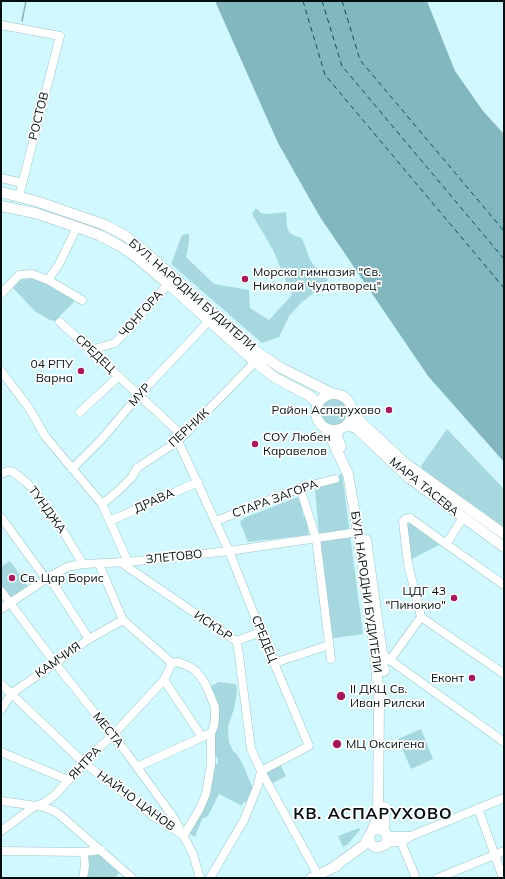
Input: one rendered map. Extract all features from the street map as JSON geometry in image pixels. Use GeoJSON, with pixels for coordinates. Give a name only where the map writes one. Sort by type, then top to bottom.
{"type":"FeatureCollection","features":[{"type":"Feature","properties":{"kind":"main road","name":"БУЛ. НАРОДНИ БУДИТЕЛИ"},"geometry":{"type":"LineString","coordinates":[[1,192],[19,196],[94,221],[124,235],[141,248],[257,352],[281,368],[333,394]]}},
{"type":"Feature","properties":{"kind":"main road","name":"БУЛ. НАРОДНИ БУДИТЕЛИ"},"geometry":{"type":"LineString","coordinates":[[1,206],[35,213],[77,227],[99,235],[120,246],[136,257],[168,284],[255,362],[274,377],[308,395],[317,404]]}},
{"type":"Feature","properties":{"kind":"main road"},"geometry":{"type":"LineString","coordinates":[[333,394],[340,395],[347,399],[351,405],[352,417],[343,427],[332,431],[326,429],[320,424],[316,418],[315,411],[317,404],[323,397],[333,394]]}},
{"type":"Feature","properties":{"kind":"main road","name":"МАРА ТАСЕВА"},"geometry":{"type":"LineString","coordinates":[[352,411],[362,423],[405,463],[504,534]]}},
{"type":"Feature","properties":{"kind":"main road","name":"БУЛ. НАРОДНИ БУДИТЕЛИ"},"geometry":{"type":"LineString","coordinates":[[343,427],[337,434],[354,472],[366,536],[385,694],[385,836]]}},
{"type":"Feature","properties":{"kind":"main road","name":"МАРА ТАСЕВА"},"geometry":{"type":"LineString","coordinates":[[343,427],[356,428],[398,468],[463,518],[504,547]]}},
{"type":"Feature","properties":{"kind":"main road","name":"БУЛ. НАРОДНИ БУДИТЕЛИ"},"geometry":{"type":"LineString","coordinates":[[326,429],[334,442],[348,474],[379,652],[378,816],[372,838]]}},
{"type":"Feature","properties":{"kind":"main road"},"geometry":{"type":"LineString","coordinates":[[314,877],[330,869],[360,849],[372,838],[377,829],[385,836],[381,847],[372,838]]}},
{"type":"Feature","properties":{"kind":"street","name":"РОСТОВ"},"geometry":{"type":"LineString","coordinates":[[1,25],[60,36],[19,196]]}},
{"type":"Feature","properties":{"kind":"street"},"geometry":{"type":"LineString","coordinates":[[1,178],[22,183]]}},
{"type":"Feature","properties":{"kind":"street"},"geometry":{"type":"LineString","coordinates":[[48,280],[59,264],[77,227]]}},
{"type":"Feature","properties":{"kind":"street"},"geometry":{"type":"LineString","coordinates":[[1,294],[19,275],[32,274],[48,280],[82,300]]}},
{"type":"Feature","properties":{"kind":"street","name":"ЧОНГОРА"},"geometry":{"type":"LineString","coordinates":[[91,350],[115,343],[168,284]]}},
{"type":"Feature","properties":{"kind":"street","name":"МУР"},"geometry":{"type":"LineString","coordinates":[[72,469],[101,440],[139,395],[209,321]]}},
{"type":"Feature","properties":{"kind":"street","name":"СРЕДЕЦ"},"geometry":{"type":"LineString","coordinates":[[60,322],[139,395],[181,438],[198,482],[230,551],[261,632],[308,746],[261,771]]}},
{"type":"Feature","properties":{"kind":"street","name":"ПЕРНИК"},"geometry":{"type":"LineString","coordinates":[[102,504],[132,477],[138,468],[181,438],[255,362]]}},
{"type":"Feature","properties":{"kind":"street"},"geometry":{"type":"LineString","coordinates":[[1,371],[29,408],[45,436],[102,504],[110,521],[124,562]]}},
{"type":"Feature","properties":{"kind":"street"},"geometry":{"type":"LineString","coordinates":[[80,412],[119,376]]}},
{"type":"Feature","properties":{"kind":"street","name":"ТУНДЖА"},"geometry":{"type":"LineString","coordinates":[[1,474],[8,471],[13,472],[27,483],[40,498],[83,564]]}},
{"type":"Feature","properties":{"kind":"street","name":"СТАРА ЗАГОРА"},"geometry":{"type":"LineString","coordinates":[[216,521],[300,488],[335,479]]}},
{"type":"Feature","properties":{"kind":"street","name":"ДРАВА"},"geometry":{"type":"LineString","coordinates":[[110,521],[198,482]]}},
{"type":"Feature","properties":{"kind":"street"},"geometry":{"type":"LineString","coordinates":[[300,488],[316,538],[331,659]]}},
{"type":"Feature","properties":{"kind":"street"},"geometry":{"type":"LineString","coordinates":[[1,517],[47,578],[89,639]]}},
{"type":"Feature","properties":{"kind":"street"},"geometry":{"type":"LineString","coordinates":[[504,585],[410,518],[404,520],[403,524],[408,564],[421,617],[504,674]]}},
{"type":"Feature","properties":{"kind":"street"},"geometry":{"type":"LineString","coordinates":[[446,544],[463,518]]}},
{"type":"Feature","properties":{"kind":"street","name":"ЗЛЕТОВО"},"geometry":{"type":"LineString","coordinates":[[1,609],[47,578],[67,567],[83,564],[124,562],[230,551],[358,532]]}},
{"type":"Feature","properties":{"kind":"street","name":"ИСКЪР"},"geometry":{"type":"LineString","coordinates":[[124,562],[236,641],[251,749],[314,877]]}},
{"type":"Feature","properties":{"kind":"street"},"geometry":{"type":"LineString","coordinates":[[99,564],[123,620],[172,663],[178,662],[196,671],[211,694],[215,707],[215,722],[211,733],[211,765],[206,794],[184,835]]}},
{"type":"Feature","properties":{"kind":"street","name":"МЕСТА"},"geometry":{"type":"LineString","coordinates":[[1,591],[54,663],[137,767],[174,818],[193,854],[200,878]]}},
{"type":"Feature","properties":{"kind":"street"},"geometry":{"type":"LineString","coordinates":[[390,660],[421,617]]}},
{"type":"Feature","properties":{"kind":"street","name":"КАМЧИЯ"},"geometry":{"type":"LineString","coordinates":[[1,710],[11,694],[89,639],[123,620]]}},
{"type":"Feature","properties":{"kind":"street"},"geometry":{"type":"LineString","coordinates":[[236,641],[261,632]]}},
{"type":"Feature","properties":{"kind":"street"},"geometry":{"type":"LineString","coordinates":[[274,663],[329,645]]}},
{"type":"Feature","properties":{"kind":"street"},"geometry":{"type":"LineString","coordinates":[[379,652],[504,742]]}},
{"type":"Feature","properties":{"kind":"street","name":"ЯНТРА"},"geometry":{"type":"LineString","coordinates":[[1,831],[35,806],[44,803],[55,795],[83,762],[112,736],[164,680],[172,663]]}},
{"type":"Feature","properties":{"kind":"street"},"geometry":{"type":"LineString","coordinates":[[164,680],[202,737]]}},
{"type":"Feature","properties":{"kind":"street","name":"НАЙЧО ЦАНОВ"},"geometry":{"type":"LineString","coordinates":[[1,684],[83,762],[156,818],[184,835]]}},
{"type":"Feature","properties":{"kind":"street"},"geometry":{"type":"LineString","coordinates":[[137,767],[211,733]]}},
{"type":"Feature","properties":{"kind":"street"},"geometry":{"type":"LineString","coordinates":[[1,752],[68,780]]}},
{"type":"Feature","properties":{"kind":"street"},"geometry":{"type":"LineString","coordinates":[[210,878],[244,820],[258,786],[261,771]]}},
{"type":"Feature","properties":{"kind":"street"},"geometry":{"type":"LineString","coordinates":[[401,842],[411,836],[504,798]]}},
{"type":"Feature","properties":{"kind":"street"},"geometry":{"type":"LineString","coordinates":[[1,801],[35,806],[60,814],[132,878]]}},
{"type":"Feature","properties":{"kind":"street"},"geometry":{"type":"LineString","coordinates":[[478,808],[503,878]]}},
{"type":"Feature","properties":{"kind":"street"},"geometry":{"type":"LineString","coordinates":[[385,836],[411,836]]}},
{"type":"Feature","properties":{"kind":"street"},"geometry":{"type":"LineString","coordinates":[[385,836],[401,842],[416,878]]}},
{"type":"Feature","properties":{"kind":"street"},"geometry":{"type":"LineString","coordinates":[[1,851],[84,852],[101,850]]}},
{"type":"Feature","properties":{"kind":"street"},"geometry":{"type":"LineString","coordinates":[[438,878],[504,850]]}},
{"type":"Feature","properties":{"kind":"street"},"geometry":{"type":"LineString","coordinates":[[83,878],[85,866],[84,852]]}},
{"type":"Feature","properties":{"kind":"shaded area"},"geometry":{"type":"Polygon","coordinates":[[[215,1],[427,1],[455,71],[483,111],[504,134],[504,462],[428,376],[320,217],[278,143],[215,1]]]}},
{"type":"Feature","properties":{"kind":"shaded area"},"geometry":{"type":"Polygon","coordinates":[[[256,208],[261,213],[267,214],[286,212],[287,227],[289,232],[302,238],[310,260],[323,277],[328,279],[326,284],[302,302],[289,316],[279,337],[262,343],[171,264],[182,235],[189,234],[186,257],[214,284],[249,290],[250,308],[269,320],[292,295],[273,250],[252,214],[256,208]]]}},
{"type":"Feature","properties":{"kind":"shaded area"},"geometry":{"type":"Polygon","coordinates":[[[20,277],[39,278],[75,299],[74,302],[55,321],[50,320],[36,312],[12,287],[20,277]]]}},
{"type":"Feature","properties":{"kind":"shaded area"},"geometry":{"type":"Polygon","coordinates":[[[334,398],[344,402],[348,412],[344,422],[334,426],[324,422],[320,412],[324,402],[334,398]]]}},
{"type":"Feature","properties":{"kind":"shaded area"},"geometry":{"type":"Polygon","coordinates":[[[447,429],[504,489],[504,528],[423,470],[421,466],[447,429]]]}},
{"type":"Feature","properties":{"kind":"shaded area"},"geometry":{"type":"Polygon","coordinates":[[[342,473],[363,634],[328,639],[315,490],[318,490],[317,484],[335,479],[342,473]]]}},
{"type":"Feature","properties":{"kind":"shaded area"},"geometry":{"type":"Polygon","coordinates":[[[300,496],[303,516],[306,516],[309,535],[248,542],[240,522],[244,518],[300,496]]]}},
{"type":"Feature","properties":{"kind":"shaded area"},"geometry":{"type":"Polygon","coordinates":[[[411,522],[441,544],[410,560],[406,525],[411,522]]]}},
{"type":"Feature","properties":{"kind":"shaded area"},"geometry":{"type":"Polygon","coordinates":[[[10,561],[30,589],[10,603],[1,591],[1,567],[10,561]]]}},
{"type":"Feature","properties":{"kind":"shaded area"},"geometry":{"type":"Polygon","coordinates":[[[219,682],[236,684],[237,692],[234,709],[228,726],[229,742],[233,751],[237,754],[243,765],[253,790],[249,801],[243,803],[242,806],[219,794],[208,816],[202,819],[195,837],[191,835],[190,831],[213,766],[218,763],[218,759],[214,753],[214,733],[209,687],[219,682]]]}},
{"type":"Feature","properties":{"kind":"shaded area"},"geometry":{"type":"Polygon","coordinates":[[[421,729],[433,759],[411,769],[398,739],[421,729]]]}},
{"type":"Feature","properties":{"kind":"shaded area"},"geometry":{"type":"Polygon","coordinates":[[[280,764],[286,776],[271,784],[265,772],[280,764]]]}},
{"type":"Feature","properties":{"kind":"shaded area"},"geometry":{"type":"Polygon","coordinates":[[[359,828],[360,830],[348,844],[343,847],[338,836],[359,828]]]}},
{"type":"Feature","properties":{"kind":"shaded area"},"geometry":{"type":"Polygon","coordinates":[[[101,850],[122,869],[115,878],[83,878],[84,852],[101,850]]]}},
{"type":"Feature","properties":{"kind":"waterway"},"geometry":{"type":"LineString","coordinates":[[22,21],[26,1]]}},
{"type":"Feature","properties":{"kind":"ferry route"},"geometry":{"type":"LineString","coordinates":[[303,1],[325,75],[504,288]]}},
{"type":"Feature","properties":{"kind":"ferry route"},"geometry":{"type":"LineString","coordinates":[[322,1],[342,66],[504,259]]}},
{"type":"Feature","properties":{"kind":"ferry route"},"geometry":{"type":"LineString","coordinates":[[342,1],[360,60],[504,231]]}},
{"type":"Feature","properties":{"kind":"place","name":"Морска гимназия \"Св. Николай Чудотворец\""},"geometry":{"type":"Point","coordinates":[245,279]}},
{"type":"Feature","properties":{"kind":"place","name":"04 РПУ Варна"},"geometry":{"type":"Point","coordinates":[81,371]}},
{"type":"Feature","properties":{"kind":"place","name":"Район Аспарухово"},"geometry":{"type":"Point","coordinates":[389,410]}},
{"type":"Feature","properties":{"kind":"place","name":"СОУ Любен Каравелов"},"geometry":{"type":"Point","coordinates":[255,444]}},
{"type":"Feature","properties":{"kind":"place","name":"Св. Цар Борис"},"geometry":{"type":"Point","coordinates":[12,578]}},
{"type":"Feature","properties":{"kind":"place","name":"ЦДГ 43 \"Пинокио\""},"geometry":{"type":"Point","coordinates":[454,598]}},
{"type":"Feature","properties":{"kind":"place","name":"Еконт"},"geometry":{"type":"Point","coordinates":[472,678]}},
{"type":"Feature","properties":{"kind":"place","name":"II ДКЦ Св. Иван Рилски"},"geometry":{"type":"Point","coordinates":[341,696]}},
{"type":"Feature","properties":{"kind":"place","name":"МЦ Оксигена"},"geometry":{"type":"Point","coordinates":[337,744]}},
{"type":"Feature","properties":{"kind":"district","name":"КВ. АСПАРУХОВО"},"geometry":{"type":"Point","coordinates":[373,814]}}]}
